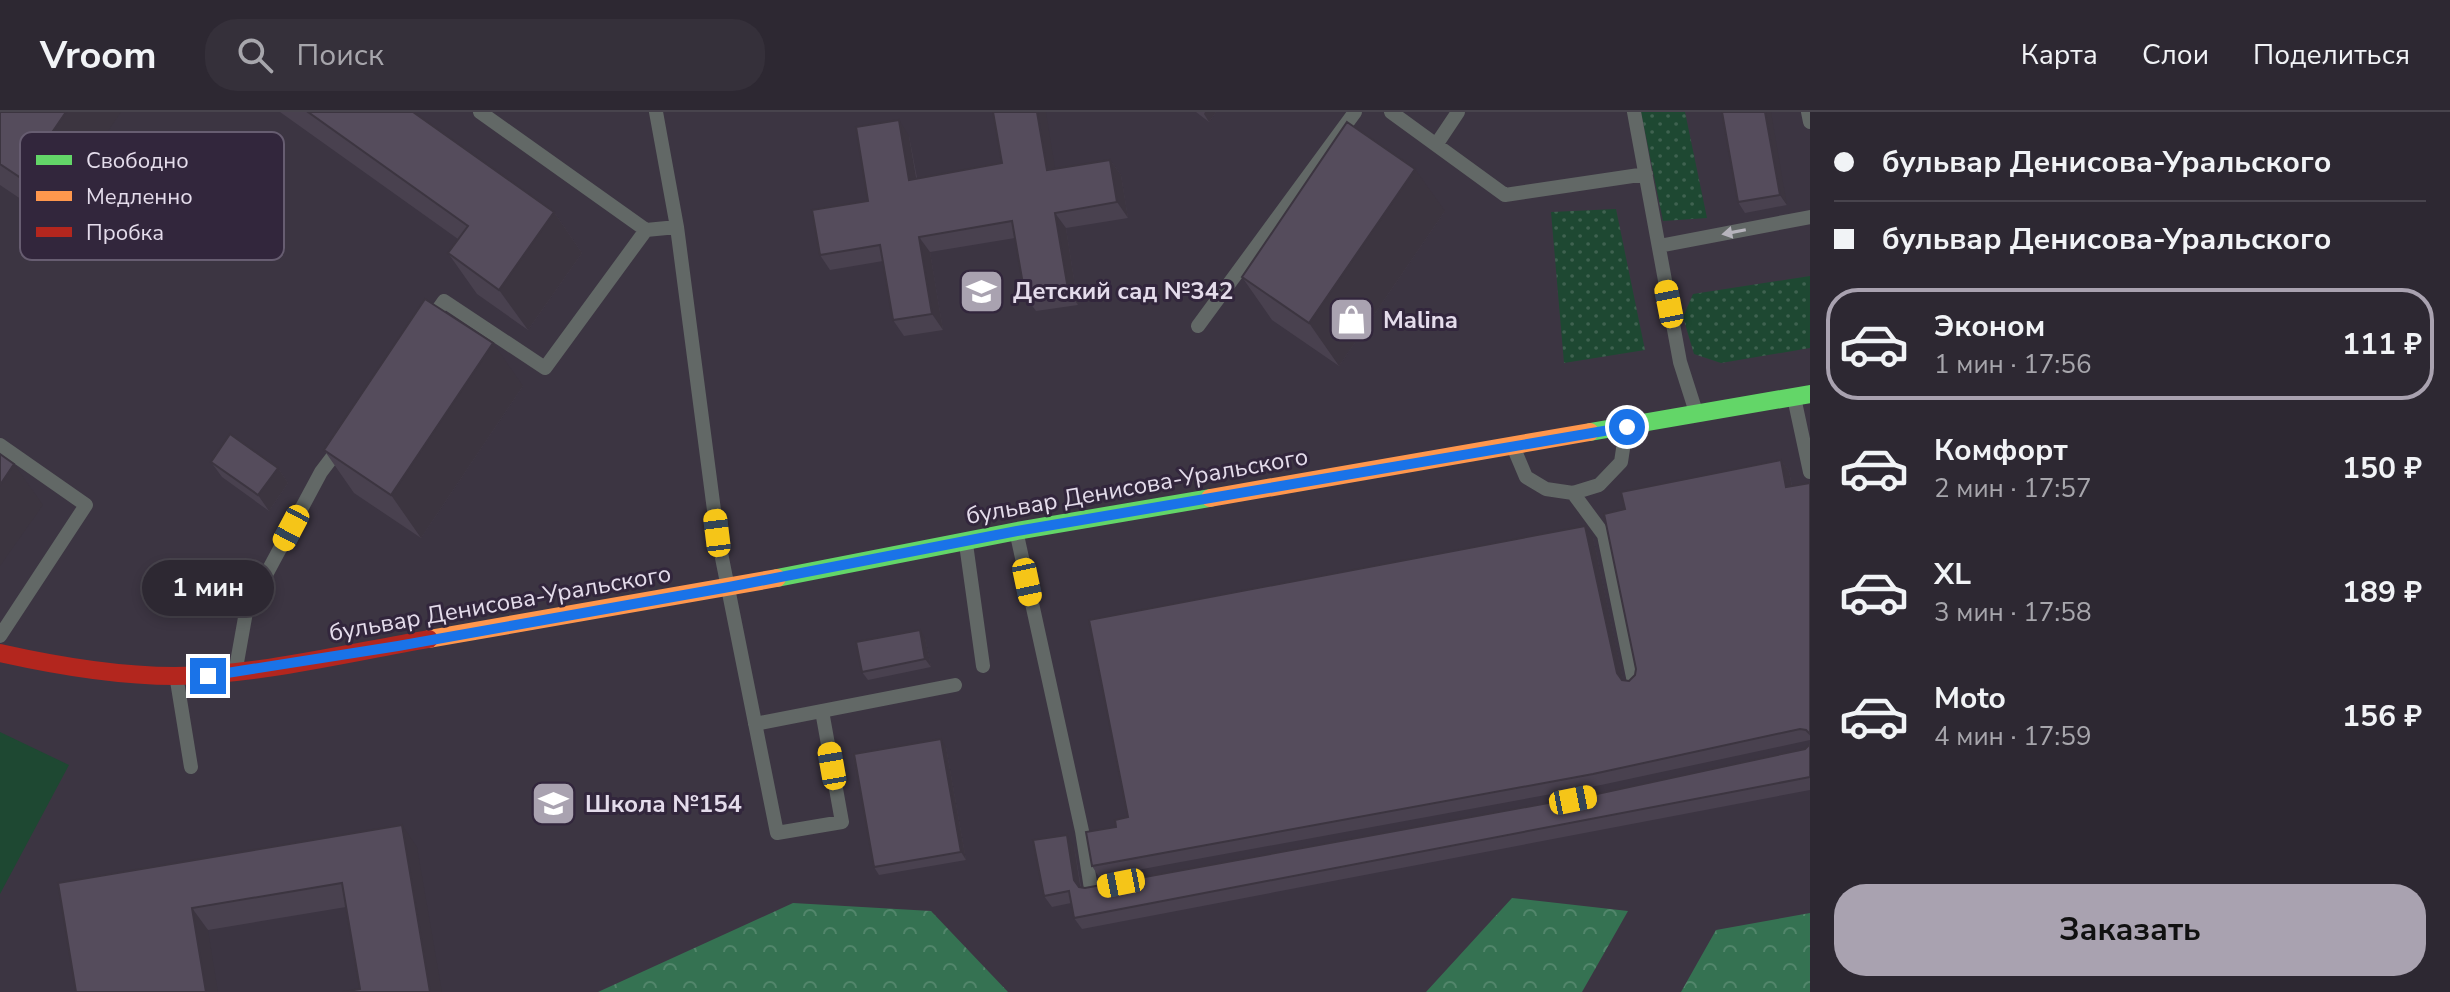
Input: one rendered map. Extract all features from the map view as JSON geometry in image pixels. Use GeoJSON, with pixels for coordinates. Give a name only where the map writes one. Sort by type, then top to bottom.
{"type":"FeatureCollection","features":[{"type":"Feature","properties":{"kind":"street","name":"бульвар Денисова-Уральского"},"geometry":{"type":"LineString","coordinates":[[0,653],[107,674],[177,677],[235,672],[729,587],[965,540],[1802,396]]}},
{"type":"Feature","properties":{"kind":"lane"},"geometry":{"type":"LineString","coordinates":[[480,112],[646,230],[677,227]]}},
{"type":"Feature","properties":{"kind":"lane"},"geometry":{"type":"LineString","coordinates":[[656,112],[677,227],[717,533],[777,833],[842,822],[822,711]]}},
{"type":"Feature","properties":{"kind":"lane"},"geometry":{"type":"LineString","coordinates":[[1198,326],[1355,112]]}},
{"type":"Feature","properties":{"kind":"lane"},"geometry":{"type":"LineString","coordinates":[[1391,112],[1505,195],[1646,174]]}},
{"type":"Feature","properties":{"kind":"lane"},"geometry":{"type":"LineString","coordinates":[[1436,145],[1458,112]]}},
{"type":"Feature","properties":{"kind":"lane"},"geometry":{"type":"LineString","coordinates":[[1634,112],[1680,362],[1697,413]]}},
{"type":"Feature","properties":{"kind":"lane"},"geometry":{"type":"LineString","coordinates":[[1808,112],[1810,122]]}},
{"type":"Feature","properties":{"kind":"lane"},"geometry":{"type":"LineString","coordinates":[[1659,246],[1810,217]]}},
{"type":"Feature","properties":{"kind":"lane"},"geometry":{"type":"LineString","coordinates":[[418,338],[444,301],[545,368],[646,230]]}},
{"type":"Feature","properties":{"kind":"lane"},"geometry":{"type":"LineString","coordinates":[[1802,396],[1810,472]]}},
{"type":"Feature","properties":{"kind":"lane"},"geometry":{"type":"LineString","coordinates":[[1513,446],[1526,477],[1546,489],[1573,493],[1599,485],[1621,462],[1627,427]]}},
{"type":"Feature","properties":{"kind":"lane"},"geometry":{"type":"LineString","coordinates":[[235,672],[246,612],[321,472],[348,436]]}},
{"type":"Feature","properties":{"kind":"lane"},"geometry":{"type":"LineString","coordinates":[[0,445],[86,505],[0,636]]}},
{"type":"Feature","properties":{"kind":"lane"},"geometry":{"type":"LineString","coordinates":[[1573,493],[1604,535],[1634,682]]}},
{"type":"Feature","properties":{"kind":"lane"},"geometry":{"type":"LineString","coordinates":[[1017,531],[1082,831],[1091,889],[1122,883]]}},
{"type":"Feature","properties":{"kind":"lane"},"geometry":{"type":"LineString","coordinates":[[965,540],[983,666]]}},
{"type":"Feature","properties":{"kind":"lane"},"geometry":{"type":"LineString","coordinates":[[177,677],[191,767]]}},
{"type":"Feature","properties":{"kind":"lane"},"geometry":{"type":"LineString","coordinates":[[755,724],[955,685]]}},
{"type":"Feature","properties":{"kind":"green space"},"geometry":{"type":"Polygon","coordinates":[[[1641,112],[1685,112],[1707,218],[1663,221],[1641,112]]]}},
{"type":"Feature","properties":{"kind":"green space"},"geometry":{"type":"Polygon","coordinates":[[[1616,209],[1645,350],[1564,363],[1551,212],[1616,209]]]}},
{"type":"Feature","properties":{"kind":"green space"},"geometry":{"type":"Polygon","coordinates":[[[1810,276],[1810,348],[1721,363],[1694,354],[1683,317],[1693,294],[1810,276]]]}},
{"type":"Feature","properties":{"kind":"green space"},"geometry":{"type":"Polygon","coordinates":[[[0,732],[69,765],[0,894],[0,732]]]}},
{"type":"Feature","properties":{"kind":"green space"},"geometry":{"type":"Polygon","coordinates":[[[1512,898],[1628,911],[1582,992],[1426,992],[1512,898]]]}},
{"type":"Feature","properties":{"kind":"green space"},"geometry":{"type":"Polygon","coordinates":[[[793,903],[931,911],[1008,992],[598,992],[793,903]]]}},
{"type":"Feature","properties":{"kind":"green space"},"geometry":{"type":"Polygon","coordinates":[[[1810,913],[1810,992],[1681,992],[1716,930],[1810,913]]]}},
{"type":"Feature","properties":{"kind":"building"},"geometry":{"type":"Polygon","coordinates":[[[0,112],[66,112],[52,132],[20,132],[20,177],[0,164],[0,112]]]}},
{"type":"Feature","properties":{"kind":"building"},"geometry":{"type":"Polygon","coordinates":[[[308,112],[413,112],[554,212],[499,290],[448,253],[468,226],[308,112]]]}},
{"type":"Feature","properties":{"kind":"building"},"geometry":{"type":"Polygon","coordinates":[[[993,112],[1037,112],[1047,170],[1110,160],[1117,202],[1055,213],[1068,289],[1025,296],[1012,221],[919,237],[932,314],[893,320],[880,245],[820,255],[812,210],[868,201],[856,127],[899,120],[909,180],[1002,163],[993,112]]]}},
{"type":"Feature","properties":{"kind":"building"},"geometry":{"type":"Polygon","coordinates":[[[1722,112],[1765,112],[1780,195],[1738,202],[1722,112]]]}},
{"type":"Feature","properties":{"kind":"building"},"geometry":{"type":"Polygon","coordinates":[[[1347,122],[1415,169],[1309,323],[1242,277],[1347,122]]]}},
{"type":"Feature","properties":{"kind":"building"},"geometry":{"type":"Polygon","coordinates":[[[425,299],[493,343],[391,495],[324,450],[425,299]]]}},
{"type":"Feature","properties":{"kind":"building"},"geometry":{"type":"Polygon","coordinates":[[[230,434],[278,468],[258,495],[211,462],[230,434]]]}},
{"type":"Feature","properties":{"kind":"building"},"geometry":{"type":"Polygon","coordinates":[[[0,454],[14,464],[0,485],[0,454]]]}},
{"type":"Feature","properties":{"kind":"building"},"geometry":{"type":"Polygon","coordinates":[[[1781,460],[1786,487],[1810,483],[1810,734],[1800,729],[1593,774],[1092,866],[1086,832],[1116,827],[1115,820],[1128,817],[1089,620],[1585,526],[1617,673],[1622,680],[1629,681],[1636,669],[1604,514],[1625,509],[1621,492],[1781,460]]]}},
{"type":"Feature","properties":{"kind":"building"},"geometry":{"type":"Polygon","coordinates":[[[920,630],[925,659],[862,672],[856,642],[920,630]]]}},
{"type":"Feature","properties":{"kind":"building"},"geometry":{"type":"Polygon","coordinates":[[[941,739],[961,852],[874,867],[854,754],[941,739]]]}},
{"type":"Feature","properties":{"kind":"building"},"geometry":{"type":"Polygon","coordinates":[[[1810,744],[1810,777],[1074,918],[1069,891],[1044,896],[1033,840],[1067,835],[1074,880],[1079,887],[1085,888],[1597,794],[1805,749],[1810,744]]]}},
{"type":"Feature","properties":{"kind":"building"},"geometry":{"type":"Polygon","coordinates":[[[402,825],[430,992],[343,992],[360,989],[342,883],[192,908],[206,992],[76,992],[58,883],[402,825]]]}},
{"type":"Feature","properties":{"kind":"traffic: fast"},"geometry":{"type":"LineString","coordinates":[[1590,432],[1810,394]]}},
{"type":"Feature","properties":{"kind":"traffic: fast"},"geometry":{"type":"LineString","coordinates":[[777,578],[1017,531],[1210,498]]}},
{"type":"Feature","properties":{"kind":"traffic: slow"},"geometry":{"type":"LineString","coordinates":[[1210,498],[1590,432]]}},
{"type":"Feature","properties":{"kind":"traffic: slow"},"geometry":{"type":"LineString","coordinates":[[429,639],[777,578]]}},
{"type":"Feature","properties":{"kind":"traffic: jam"},"geometry":{"type":"LineString","coordinates":[[0,653],[131,674],[207,675],[271,668],[429,639]]}},
{"type":"Feature","properties":{"kind":"place","name":"Детский сад №342"},"geometry":{"type":"Point","coordinates":[982,291]}},
{"type":"Feature","properties":{"kind":"place","name":"Malina"},"geometry":{"type":"Point","coordinates":[1352,320]}},
{"type":"Feature","properties":{"kind":"place","name":"Школа №154"},"geometry":{"type":"Point","coordinates":[554,804]}},
{"type":"Feature","properties":{"kind":"route"},"geometry":{"type":"LineString","coordinates":[[208,676],[398,646],[729,587],[1017,531],[1627,427]]}}]}
